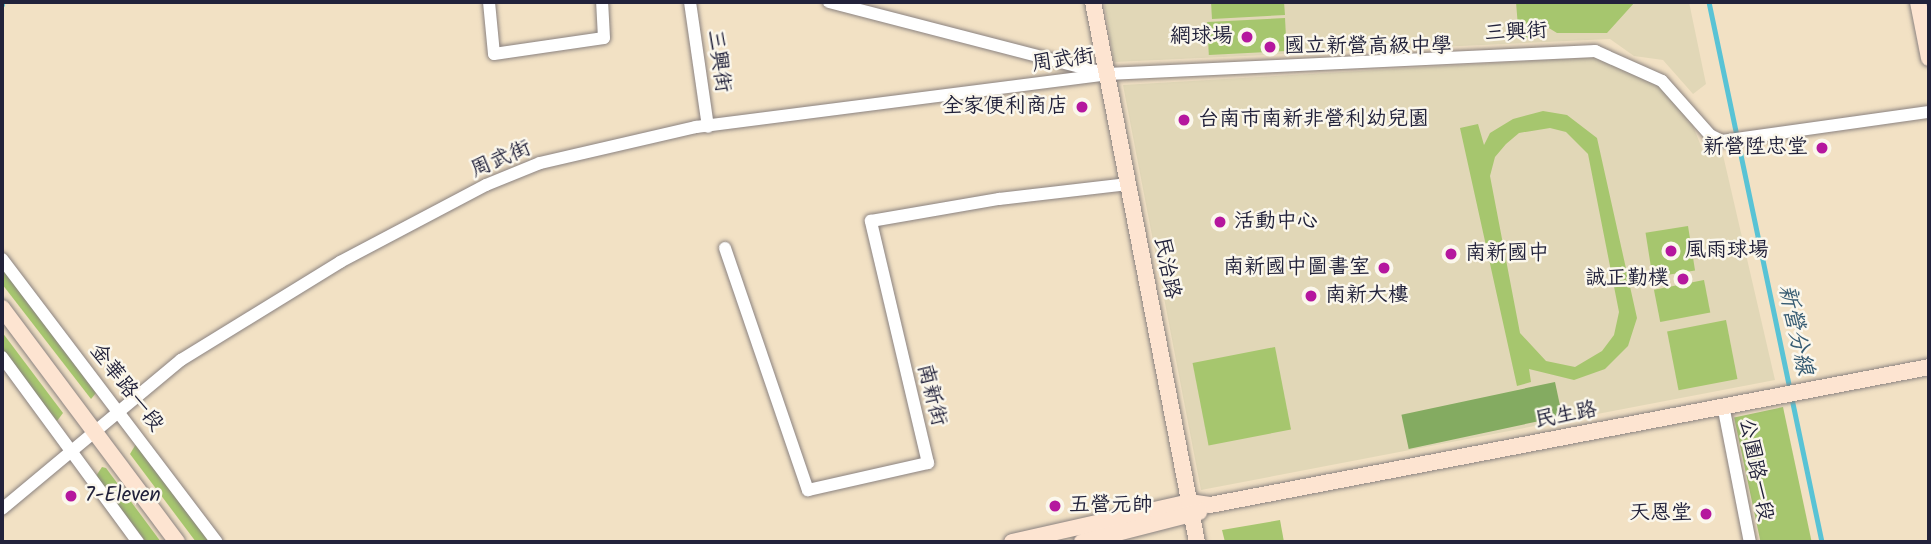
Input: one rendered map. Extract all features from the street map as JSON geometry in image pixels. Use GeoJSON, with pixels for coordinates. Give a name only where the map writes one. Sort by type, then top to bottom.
{"type":"FeatureCollection","features":[{"type":"Feature","properties":{"kind":"street"},"geometry":{"type":"LineString","coordinates":[[489,2],[494,54],[604,38],[602,2]]}},
{"type":"Feature","properties":{"kind":"street","name":"三興街"},"geometry":{"type":"LineString","coordinates":[[690,2],[708,127]]}},
{"type":"Feature","properties":{"kind":"street","name":"三興街"},"geometry":{"type":"LineString","coordinates":[[829,2],[1107,74],[1580,49],[1607,55],[1662,80],[1710,135],[1730,140],[1929,112]]}},
{"type":"Feature","properties":{"kind":"street","name":"民治路"},"geometry":{"type":"LineString","coordinates":[[1093,2],[1197,542]]}},
{"type":"Feature","properties":{"kind":"street"},"geometry":{"type":"LineString","coordinates":[[1918,2],[1929,58]]}},
{"type":"Feature","properties":{"kind":"street","name":"周武街"},"geometry":{"type":"LineString","coordinates":[[2,509],[74,453],[96,431],[191,353],[340,262],[486,185],[540,163],[708,127],[1107,74]]}},
{"type":"Feature","properties":{"kind":"street","name":"南新街"},"geometry":{"type":"LineString","coordinates":[[725,248],[808,490],[928,463],[871,221],[999,199],[1128,184]]}},
{"type":"Feature","properties":{"kind":"street","name":"金華路一段"},"geometry":{"type":"LineString","coordinates":[[2,258],[217,542]]}},
{"type":"Feature","properties":{"kind":"street"},"geometry":{"type":"LineString","coordinates":[[2,309],[177,542]]}},
{"type":"Feature","properties":{"kind":"street"},"geometry":{"type":"LineString","coordinates":[[2,357],[138,542]]}},
{"type":"Feature","properties":{"kind":"street","name":"民生路"},"geometry":{"type":"LineString","coordinates":[[1082,542],[1210,505],[1929,367]]}},
{"type":"Feature","properties":{"kind":"street","name":"公園路一段"},"geometry":{"type":"LineString","coordinates":[[1723,405],[1750,542]]}},
{"type":"Feature","properties":{"kind":"street","name":"民生路"},"geometry":{"type":"LineString","coordinates":[[1012,542],[1191,510]]}},
{"type":"Feature","properties":{"kind":"shaded area","name":"國立新營高級中學"},"geometry":{"type":"Polygon","coordinates":[[[1104,2],[1689,2],[1706,84],[1693,94],[1663,60],[1634,56],[1610,39],[1114,62],[1104,2]]]}},
{"type":"Feature","properties":{"kind":"shaded area","name":"南新國中"},"geometry":{"type":"Polygon","coordinates":[[[1598,57],[1664,77],[1679,91],[1703,151],[1723,155],[1775,380],[1201,490],[1123,85],[1598,57]]]}},
{"type":"Feature","properties":{"kind":"green space"},"geometry":{"type":"Polygon","coordinates":[[[1211,2],[1284,2],[1285,15],[1212,19],[1211,2]]]}},
{"type":"Feature","properties":{"kind":"green space"},"geometry":{"type":"Polygon","coordinates":[[[1516,2],[1635,2],[1607,33],[1557,33],[1539,22],[1540,37],[1519,39],[1516,2]]]}},
{"type":"Feature","properties":{"kind":"green space","name":"網球場"},"geometry":{"type":"Polygon","coordinates":[[[1285,18],[1287,51],[1209,55],[1207,22],[1285,18]]]}},
{"type":"Feature","properties":{"kind":"green space"},"geometry":{"type":"Polygon","coordinates":[[[1543,111],[1567,115],[1597,138],[1637,318],[1628,346],[1605,369],[1574,380],[1529,369],[1531,382],[1517,386],[1460,128],[1478,124],[1484,145],[1490,133],[1513,119],[1543,111]],[[1550,128],[1519,133],[1495,157],[1490,176],[1520,333],[1546,361],[1575,367],[1602,351],[1614,335],[1619,312],[1588,154],[1566,132],[1550,128]]]}},
{"type":"Feature","properties":{"kind":"green space","name":"風雨球場"},"geometry":{"type":"Polygon","coordinates":[[[1688,226],[1695,270],[1653,277],[1646,233],[1688,226]]]}},
{"type":"Feature","properties":{"kind":"green space"},"geometry":{"type":"Polygon","coordinates":[[[2,265],[96,393],[91,399],[2,284],[2,265]]]}},
{"type":"Feature","properties":{"kind":"green space"},"geometry":{"type":"Polygon","coordinates":[[[1704,280],[1710,312],[1660,322],[1654,290],[1704,280]]]}},
{"type":"Feature","properties":{"kind":"green space"},"geometry":{"type":"Polygon","coordinates":[[[1726,320],[1737,379],[1679,390],[1667,331],[1726,320]]]}},
{"type":"Feature","properties":{"kind":"green space"},"geometry":{"type":"Polygon","coordinates":[[[2,332],[63,413],[57,421],[2,351],[2,332]]]}},
{"type":"Feature","properties":{"kind":"green space"},"geometry":{"type":"Polygon","coordinates":[[[1275,347],[1291,429],[1209,445],[1193,363],[1275,347]]]}},
{"type":"Feature","properties":{"kind":"green space"},"geometry":{"type":"Polygon","coordinates":[[[1555,382],[1562,416],[1409,449],[1401,415],[1555,382]]]}},
{"type":"Feature","properties":{"kind":"green space"},"geometry":{"type":"Polygon","coordinates":[[[1783,407],[1812,542],[1761,542],[1734,417],[1783,407]]]}},
{"type":"Feature","properties":{"kind":"green space"},"geometry":{"type":"Polygon","coordinates":[[[136,444],[213,542],[196,542],[130,454],[136,444]]]}},
{"type":"Feature","properties":{"kind":"green space"},"geometry":{"type":"Polygon","coordinates":[[[102,467],[106,468],[161,542],[146,542],[96,476],[102,467]]]}},
{"type":"Feature","properties":{"kind":"green space"},"geometry":{"type":"Polygon","coordinates":[[[1280,520],[1284,542],[1225,542],[1222,530],[1280,520]]]}},
{"type":"Feature","properties":{"kind":"waterway","name":"新營分線"},"geometry":{"type":"LineString","coordinates":[[1709,2],[1822,542]]}},
{"type":"Feature","properties":{"kind":"place","name":"網球場"},"geometry":{"type":"Point","coordinates":[1247,37]}},
{"type":"Feature","properties":{"kind":"place","name":"國立新營高級中學"},"geometry":{"type":"Point","coordinates":[1270,47]}},
{"type":"Feature","properties":{"kind":"place","name":"全家便利商店"},"geometry":{"type":"Point","coordinates":[1082,107]}},
{"type":"Feature","properties":{"kind":"place","name":"台南市南新非營利幼兒園"},"geometry":{"type":"Point","coordinates":[1184,120]}},
{"type":"Feature","properties":{"kind":"place","name":"新營陞忠堂"},"geometry":{"type":"Point","coordinates":[1822,148]}},
{"type":"Feature","properties":{"kind":"place","name":"活動中心"},"geometry":{"type":"Point","coordinates":[1220,222]}},
{"type":"Feature","properties":{"kind":"place","name":"風雨球場"},"geometry":{"type":"Point","coordinates":[1671,251]}},
{"type":"Feature","properties":{"kind":"place","name":"南新國中"},"geometry":{"type":"Point","coordinates":[1451,254]}},
{"type":"Feature","properties":{"kind":"place","name":"南新國中圖書室"},"geometry":{"type":"Point","coordinates":[1384,268]}},
{"type":"Feature","properties":{"kind":"place","name":"誠正勤樸"},"geometry":{"type":"Point","coordinates":[1683,279]}},
{"type":"Feature","properties":{"kind":"place","name":"南新大樓"},"geometry":{"type":"Point","coordinates":[1311,296]}},
{"type":"Feature","properties":{"kind":"place","name":"7-Eleven"},"geometry":{"type":"Point","coordinates":[71,496]}},
{"type":"Feature","properties":{"kind":"place","name":"五營元帥"},"geometry":{"type":"Point","coordinates":[1055,506]}},
{"type":"Feature","properties":{"kind":"place","name":"天恩堂"},"geometry":{"type":"Point","coordinates":[1706,514]}}]}
